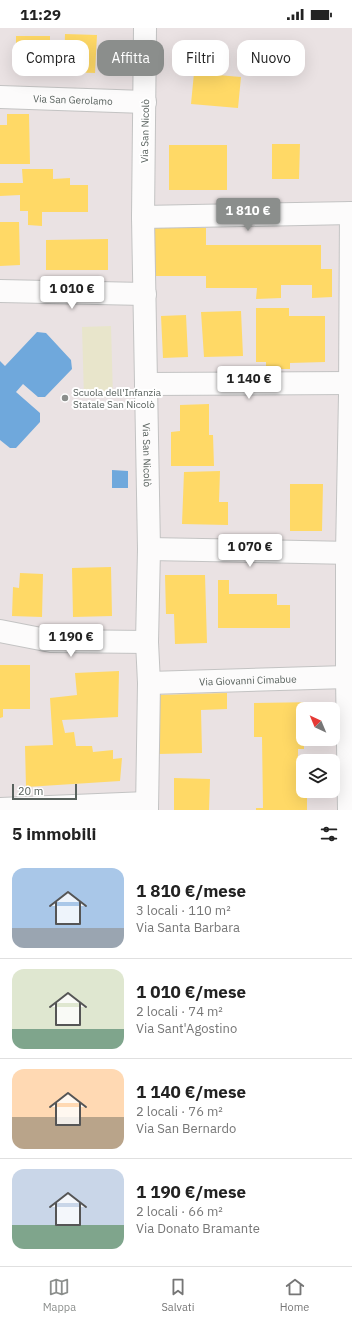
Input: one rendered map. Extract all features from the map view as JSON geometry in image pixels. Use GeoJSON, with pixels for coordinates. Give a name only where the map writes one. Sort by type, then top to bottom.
{"type":"FeatureCollection","features":[{"type":"Feature","properties":{"kind":"street","name":"Via San Nicolò"},"geometry":{"type":"LineString","coordinates":[[145,28],[146,102],[143,217],[149,549],[147,642],[149,683],[147,806]]}},
{"type":"Feature","properties":{"kind":"street","name":"Via San Gerolamo"},"geometry":{"type":"LineString","coordinates":[[0,96],[146,102]]}},
{"type":"Feature","properties":{"kind":"street"},"geometry":{"type":"LineString","coordinates":[[143,217],[351,213],[350,553],[347,677],[349,810]]}},
{"type":"Feature","properties":{"kind":"street"},"geometry":{"type":"LineString","coordinates":[[0,291],[145,294]]}},
{"type":"Feature","properties":{"kind":"street"},"geometry":{"type":"LineString","coordinates":[[146,384],[351,383]]}},
{"type":"Feature","properties":{"kind":"street"},"geometry":{"type":"LineString","coordinates":[[149,549],[350,553]]}},
{"type":"Feature","properties":{"kind":"street"},"geometry":{"type":"LineString","coordinates":[[0,632],[51,641],[147,642]]}},
{"type":"Feature","properties":{"kind":"street","name":"Via Giovanni Cimabue"},"geometry":{"type":"LineString","coordinates":[[149,683],[347,677]]}},
{"type":"Feature","properties":{"kind":"street"},"geometry":{"type":"LineString","coordinates":[[0,809],[147,806]]}},
{"type":"Feature","properties":{"kind":"shaded area"},"geometry":{"type":"Polygon","coordinates":[[[111,326],[113,397],[84,398],[82,327],[111,326]]]}},
{"type":"Feature","properties":{"kind":"building: Abitazioni"},"geometry":{"type":"Polygon","coordinates":[[[65,34],[97,35],[95,73],[89,73],[89,40],[65,40],[65,34]]]}},
{"type":"Feature","properties":{"kind":"building: Abitazioni"},"geometry":{"type":"Polygon","coordinates":[[[16,36],[50,36],[50,40],[16,40],[16,36]]]}},
{"type":"Feature","properties":{"kind":"building: Abitazioni"},"geometry":{"type":"Polygon","coordinates":[[[194,76],[241,77],[238,108],[191,104],[194,76]]]}},
{"type":"Feature","properties":{"kind":"building: Abitazioni"},"geometry":{"type":"Polygon","coordinates":[[[7,114],[29,114],[30,164],[0,164],[0,125],[7,125],[7,114]]]}},
{"type":"Feature","properties":{"kind":"building: Abitazioni"},"geometry":{"type":"Polygon","coordinates":[[[272,144],[300,144],[299,179],[272,179],[272,144]]]}},
{"type":"Feature","properties":{"kind":"building: Abitazioni"},"geometry":{"type":"Polygon","coordinates":[[[169,145],[227,145],[227,190],[169,190],[169,145]]]}},
{"type":"Feature","properties":{"kind":"building: Abitazioni"},"geometry":{"type":"Polygon","coordinates":[[[22,169],[53,169],[53,179],[70,178],[70,185],[88,185],[88,212],[42,212],[42,226],[28,225],[28,211],[20,211],[20,195],[0,196],[0,183],[23,183],[22,169]]]}},
{"type":"Feature","properties":{"kind":"building: Abitazioni"},"geometry":{"type":"Polygon","coordinates":[[[0,222],[19,222],[20,265],[0,266],[0,222]]]}},
{"type":"Feature","properties":{"kind":"building: Abitazioni"},"geometry":{"type":"Polygon","coordinates":[[[154,228],[206,228],[206,245],[321,245],[321,269],[332,269],[332,297],[312,298],[312,285],[281,285],[281,298],[256,299],[257,288],[206,288],[206,276],[154,276],[154,228]]]}},
{"type":"Feature","properties":{"kind":"building: Abitazioni"},"geometry":{"type":"Polygon","coordinates":[[[108,239],[108,270],[46,270],[46,240],[108,239]]]}},
{"type":"Feature","properties":{"kind":"building: Abitazioni"},"geometry":{"type":"Polygon","coordinates":[[[256,308],[289,308],[289,316],[325,316],[325,362],[290,363],[290,369],[266,369],[266,362],[256,362],[256,308]]]}},
{"type":"Feature","properties":{"kind":"building: Abitazioni"},"geometry":{"type":"Polygon","coordinates":[[[241,311],[243,356],[204,357],[201,312],[241,311]]]}},
{"type":"Feature","properties":{"kind":"building: Abitazioni"},"geometry":{"type":"Polygon","coordinates":[[[186,315],[188,357],[163,358],[161,316],[186,315]]]}},
{"type":"Feature","properties":{"kind":"building: Abitazioni"},"geometry":{"type":"Polygon","coordinates":[[[209,404],[209,435],[213,435],[214,466],[171,466],[171,432],[180,431],[180,405],[209,404]]]}},
{"type":"Feature","properties":{"kind":"building: Abitazioni"},"geometry":{"type":"Polygon","coordinates":[[[220,471],[219,502],[228,502],[228,525],[182,524],[184,472],[220,471]]]}},
{"type":"Feature","properties":{"kind":"building: Abitazioni"},"geometry":{"type":"Polygon","coordinates":[[[290,484],[323,484],[322,531],[290,531],[290,484]]]}},
{"type":"Feature","properties":{"kind":"building: Abitazioni"},"geometry":{"type":"Polygon","coordinates":[[[111,567],[112,616],[73,617],[72,568],[111,567]]]}},
{"type":"Feature","properties":{"kind":"building: Abitazioni"},"geometry":{"type":"Polygon","coordinates":[[[20,573],[43,574],[42,617],[12,616],[13,587],[19,588],[20,573]]]}},
{"type":"Feature","properties":{"kind":"building: Abitazioni"},"geometry":{"type":"Polygon","coordinates":[[[165,575],[205,575],[207,643],[175,644],[174,614],[166,614],[165,575]]]}},
{"type":"Feature","properties":{"kind":"building: Abitazioni"},"geometry":{"type":"Polygon","coordinates":[[[218,580],[229,580],[229,594],[277,594],[277,605],[290,605],[290,628],[218,628],[218,580]]]}},
{"type":"Feature","properties":{"kind":"building: Abitazioni"},"geometry":{"type":"Polygon","coordinates":[[[0,665],[30,665],[30,709],[3,709],[3,717],[0,718],[0,665]]]}},
{"type":"Feature","properties":{"kind":"building: Abitazioni"},"geometry":{"type":"Polygon","coordinates":[[[119,671],[118,717],[62,720],[65,733],[74,732],[76,746],[92,746],[93,752],[113,750],[113,759],[122,758],[120,781],[26,787],[25,746],[53,745],[50,698],[77,695],[75,673],[119,671]]]}},
{"type":"Feature","properties":{"kind":"building: Abitazioni"},"geometry":{"type":"Polygon","coordinates":[[[227,693],[227,709],[201,710],[202,753],[158,754],[157,695],[227,693]]]}},
{"type":"Feature","properties":{"kind":"building: Abitazioni"},"geometry":{"type":"Polygon","coordinates":[[[296,702],[296,746],[304,746],[304,749],[298,749],[298,754],[296,754],[296,798],[307,798],[307,810],[256,810],[256,808],[263,808],[262,737],[254,737],[254,703],[296,702]]]}},
{"type":"Feature","properties":{"kind":"building: Abitazioni"},"geometry":{"type":"Polygon","coordinates":[[[174,778],[210,779],[209,810],[174,810],[174,778]]]}},
{"type":"Feature","properties":{"kind":"building: Scuole"},"geometry":{"type":"Polygon","coordinates":[[[37,332],[46,333],[71,360],[72,369],[45,397],[38,397],[23,384],[16,392],[40,413],[40,422],[16,448],[10,448],[0,440],[0,361],[5,366],[37,332]]]}},
{"type":"Feature","properties":{"kind":"building: Scuole"},"geometry":{"type":"Polygon","coordinates":[[[112,470],[128,471],[128,488],[112,488],[112,470]]]}},
{"type":"Feature","properties":{"kind":"place","name":"Scuola dell'Infanzia Statale San Nicolò"},"geometry":{"type":"Point","coordinates":[65,398]}}]}
